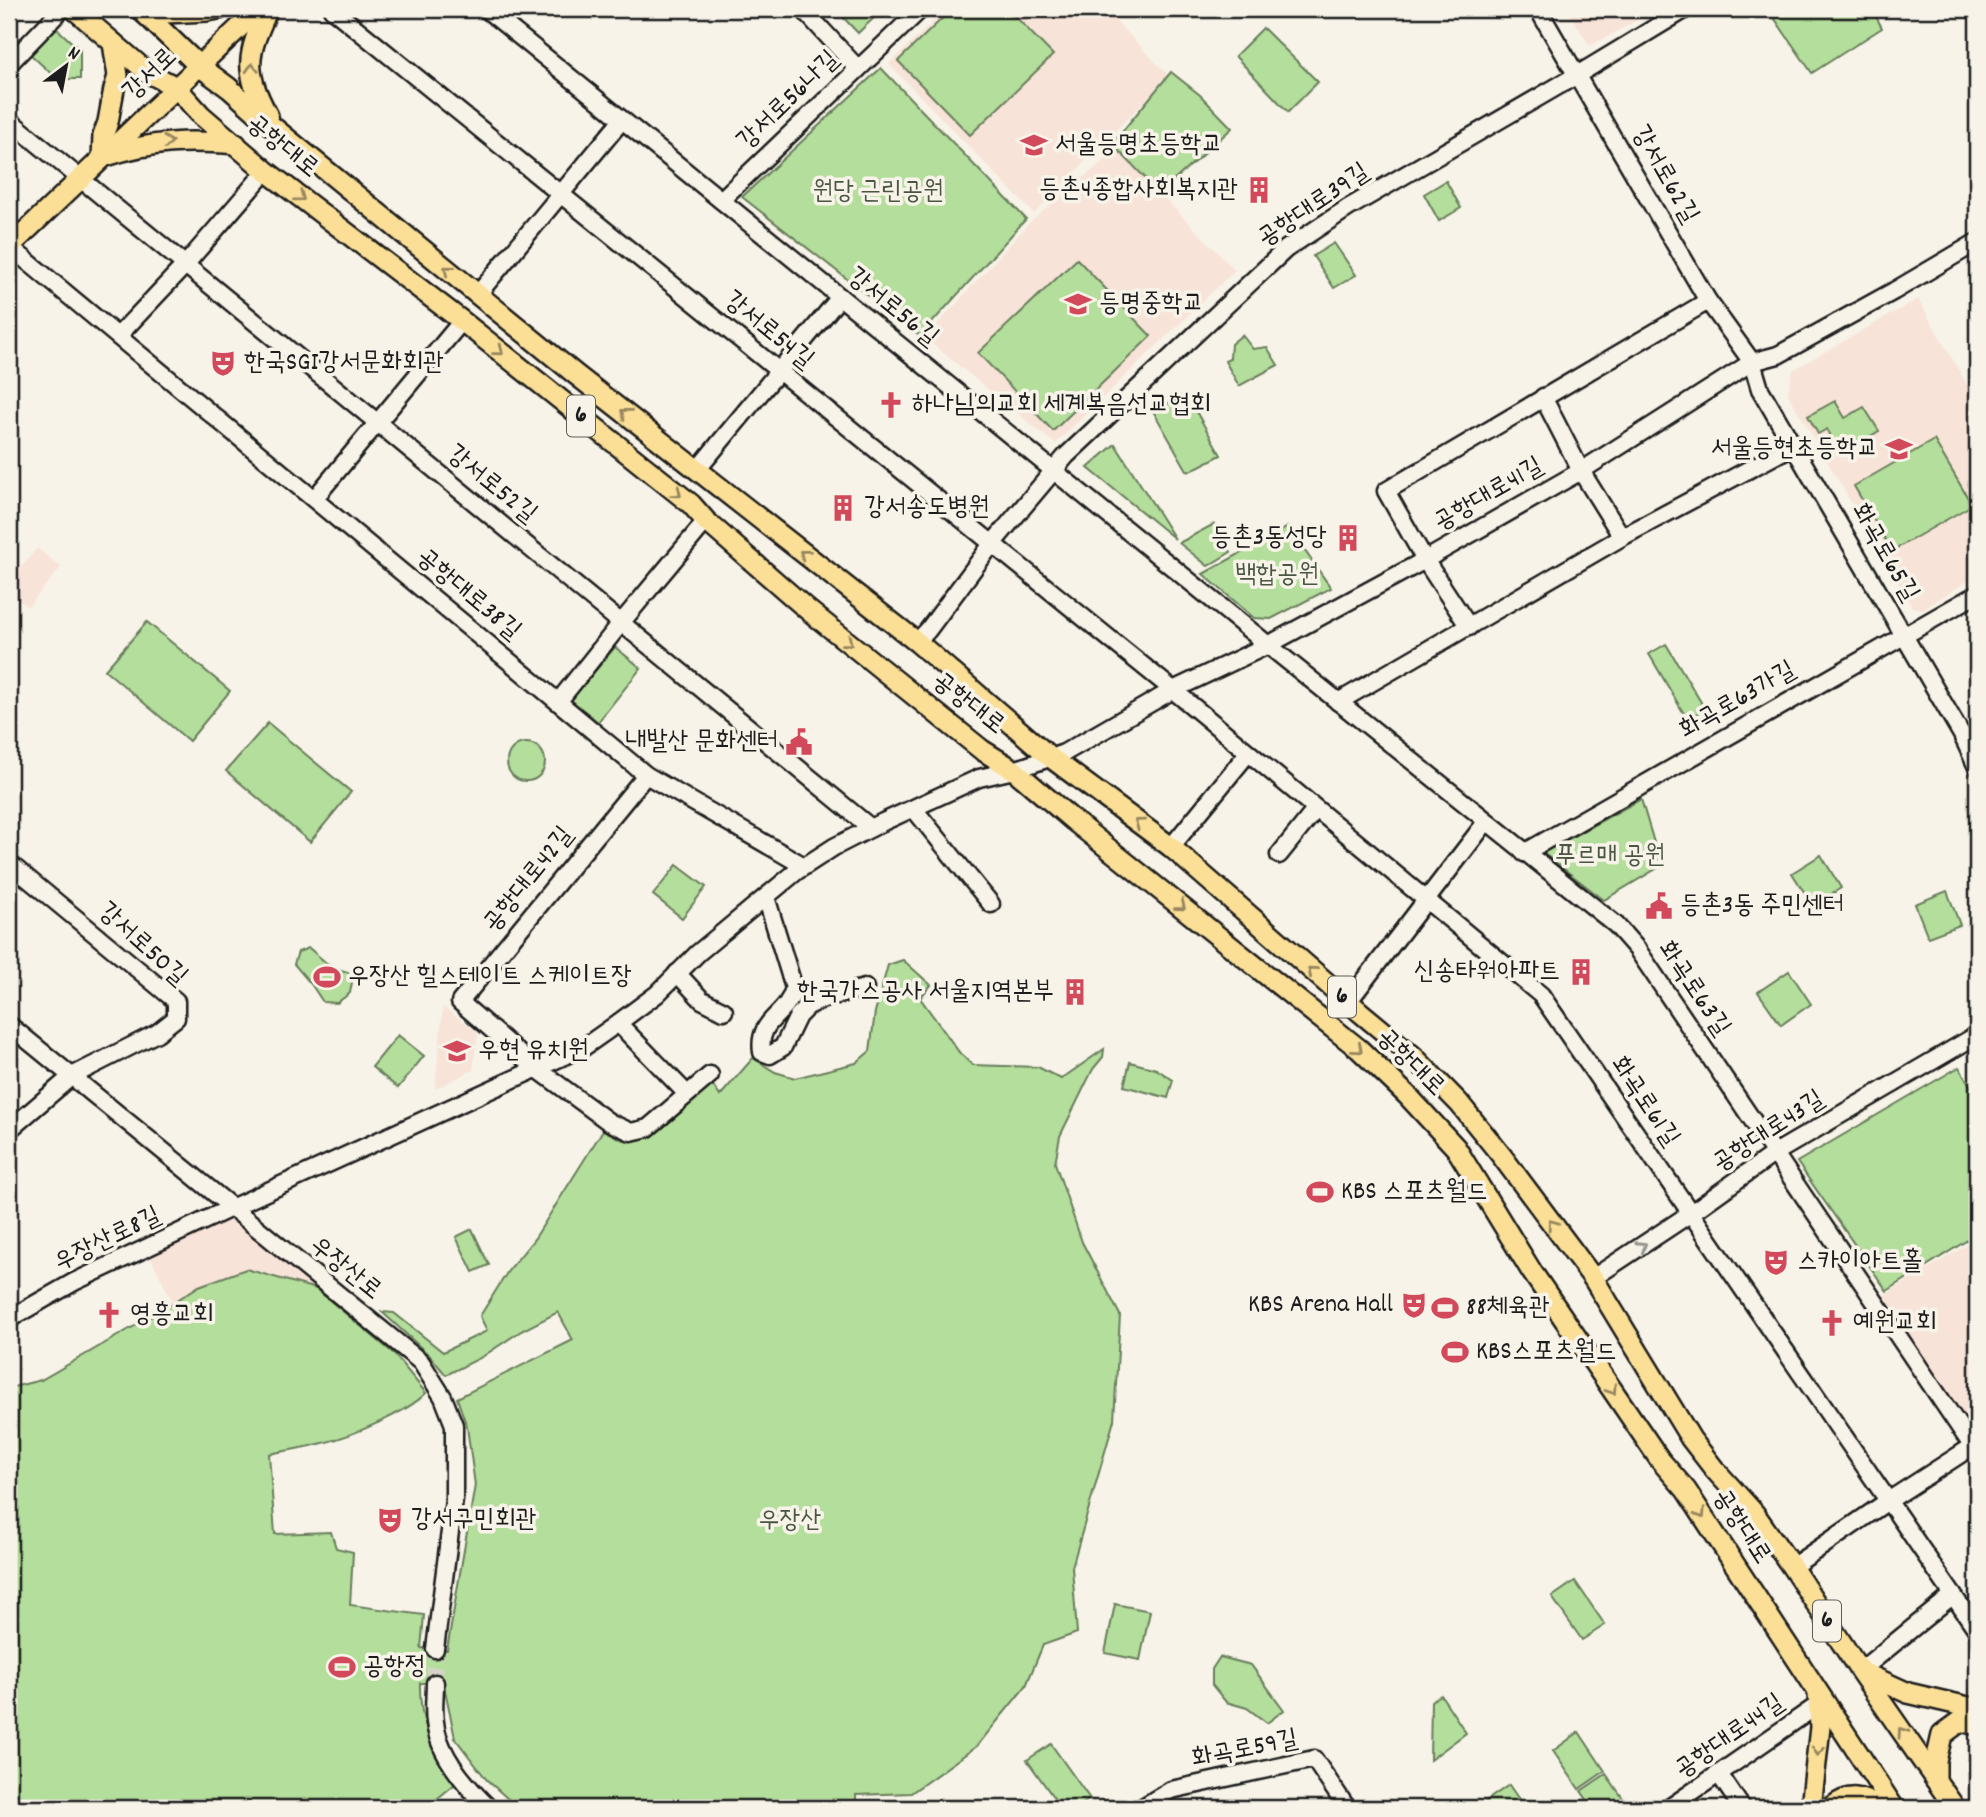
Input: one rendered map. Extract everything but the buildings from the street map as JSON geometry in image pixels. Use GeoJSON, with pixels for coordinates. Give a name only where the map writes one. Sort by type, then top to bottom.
{"type":"FeatureCollection","features":[{"type":"Feature","properties":{"kind":"main road","name":"공항대로"},"geometry":{"type":"LineString","coordinates":[[74,9],[147,72],[176,87],[201,115],[267,172],[462,321],[691,504],[706,521],[808,610],[982,750],[1014,770],[1359,1049],[1408,1096],[1456,1148],[1532,1272],[1654,1452],[1686,1490],[1818,1699],[1895,1808]]}},
{"type":"Feature","properties":{"kind":"main road"},"geometry":{"type":"LineString","coordinates":[[143,11],[219,9]]}},
{"type":"Feature","properties":{"kind":"main road","name":"강서로"},"geometry":{"type":"LineString","coordinates":[[9,247],[259,9]]}},
{"type":"Feature","properties":{"kind":"main road"},"geometry":{"type":"LineString","coordinates":[[268,9],[253,42],[251,63],[256,94],[273,127]]}},
{"type":"Feature","properties":{"kind":"main road","name":"공항대로"},"geometry":{"type":"LineString","coordinates":[[143,11],[198,65],[575,374],[917,642],[1049,757],[1171,847],[1413,1056],[1459,1103],[1501,1155],[1592,1278],[1691,1439],[1714,1470],[1754,1513],[1955,1808]]}},
{"type":"Feature","properties":{"kind":"main road"},"geometry":{"type":"LineString","coordinates":[[113,43],[118,76],[103,136],[102,158],[131,148],[176,141],[236,144]]}},
{"type":"Feature","properties":{"kind":"main road"},"geometry":{"type":"LineString","coordinates":[[1860,1671],[1908,1693],[1977,1709]]}},
{"type":"Feature","properties":{"kind":"main road"},"geometry":{"type":"LineString","coordinates":[[1811,1808],[1820,1727],[1818,1699]]}},
{"type":"Feature","properties":{"kind":"main road"},"geometry":{"type":"LineString","coordinates":[[1936,1780],[1936,1761],[1942,1735],[1961,1721],[1977,1725]]}},
{"type":"Feature","properties":{"kind":"main road"},"geometry":{"type":"LineString","coordinates":[[1830,1808],[1841,1800],[1855,1797],[1881,1808]]}},
{"type":"Feature","properties":{"kind":"street"},"geometry":{"type":"LineString","coordinates":[[9,64],[62,9]]}},
{"type":"Feature","properties":{"kind":"street","name":"강서로54길"},"geometry":{"type":"LineString","coordinates":[[332,9],[1173,690]]}},
{"type":"Feature","properties":{"kind":"street","name":"강서로56길"},"geometry":{"type":"LineString","coordinates":[[486,9],[1268,645]]}},
{"type":"Feature","properties":{"kind":"street"},"geometry":{"type":"LineString","coordinates":[[500,21],[513,9]]}},
{"type":"Feature","properties":{"kind":"street"},"geometry":{"type":"LineString","coordinates":[[803,9],[858,69]]}},
{"type":"Feature","properties":{"kind":"street","name":"강서로56나길"},"geometry":{"type":"LineString","coordinates":[[721,200],[921,9]]}},
{"type":"Feature","properties":{"kind":"street","name":"강서로62길"},"geometry":{"type":"LineString","coordinates":[[1538,9],[1708,301],[1752,362]]}},
{"type":"Feature","properties":{"kind":"street","name":"공항대로39길"},"geometry":{"type":"LineString","coordinates":[[917,642],[992,544],[1066,456],[1286,249],[1359,202],[1686,9]]}},
{"type":"Feature","properties":{"kind":"street"},"geometry":{"type":"LineString","coordinates":[[9,120],[80,179]]}},
{"type":"Feature","properties":{"kind":"street"},"geometry":{"type":"LineString","coordinates":[[478,294],[622,120]]}},
{"type":"Feature","properties":{"kind":"street"},"geometry":{"type":"LineString","coordinates":[[118,337],[267,172]]}},
{"type":"Feature","properties":{"kind":"street","name":"강서로52길"},"geometry":{"type":"LineString","coordinates":[[80,179],[871,828]]}},
{"type":"Feature","properties":{"kind":"street","name":"공항대로41길"},"geometry":{"type":"LineString","coordinates":[[1014,770],[1064,753],[1173,690],[1268,645],[1425,560],[1581,471],[1752,362],[1778,355],[1977,242]]}},
{"type":"Feature","properties":{"kind":"street","name":"공항대로38길"},"geometry":{"type":"LineString","coordinates":[[9,247],[646,775],[804,866]]}},
{"type":"Feature","properties":{"kind":"street"},"geometry":{"type":"LineString","coordinates":[[697,470],[840,297]]}},
{"type":"Feature","properties":{"kind":"street"},"geometry":{"type":"LineString","coordinates":[[1469,627],[1425,560],[1386,491],[1708,301]]}},
{"type":"Feature","properties":{"kind":"street"},"geometry":{"type":"LineString","coordinates":[[314,499],[462,321]]}},
{"type":"Feature","properties":{"kind":"street","name":"화곡로65길"},"geometry":{"type":"LineString","coordinates":[[1752,362],[1760,389],[1962,735],[1977,767]]}},
{"type":"Feature","properties":{"kind":"street"},"geometry":{"type":"LineString","coordinates":[[1543,397],[1581,471],[1622,537]]}},
{"type":"Feature","properties":{"kind":"street"},"geometry":{"type":"LineString","coordinates":[[1338,702],[1622,537],[1793,446]]}},
{"type":"Feature","properties":{"kind":"street"},"geometry":{"type":"LineString","coordinates":[[558,702],[706,521]]}},
{"type":"Feature","properties":{"kind":"street","name":"화곡로63가길"},"geometry":{"type":"LineString","coordinates":[[1524,853],[1977,594]]}},
{"type":"Feature","properties":{"kind":"street","name":"화곡로63길"},"geometry":{"type":"LineString","coordinates":[[1268,645],[1616,925],[1637,949],[1975,1449]]}},
{"type":"Feature","properties":{"kind":"street","name":"화곡로61길"},"geometry":{"type":"LineString","coordinates":[[1173,690],[1541,995],[1977,1630]]}},
{"type":"Feature","properties":{"kind":"street"},"geometry":{"type":"LineString","coordinates":[[1171,847],[1248,753]]}},
{"type":"Feature","properties":{"kind":"street"},"geometry":{"type":"LineString","coordinates":[[231,1208],[583,1047],[657,993],[698,953],[804,866],[871,828],[979,778],[1014,770]]}},
{"type":"Feature","properties":{"kind":"street","name":"공항대로42길"},"geometry":{"type":"LineString","coordinates":[[646,775],[460,1002],[536,1068],[609,1122],[631,1132],[648,1128],[710,1075]]}},
{"type":"Feature","properties":{"kind":"street"},"geometry":{"type":"LineString","coordinates":[[914,808],[991,904]]}},
{"type":"Feature","properties":{"kind":"street"},"geometry":{"type":"LineString","coordinates":[[1279,855],[1316,809]]}},
{"type":"Feature","properties":{"kind":"street"},"geometry":{"type":"LineString","coordinates":[[1348,1002],[1486,822]]}},
{"type":"Feature","properties":{"kind":"street","name":"강서로50길"},"geometry":{"type":"LineString","coordinates":[[9,863],[176,1001],[176,1018],[158,1033],[72,1076]]}},
{"type":"Feature","properties":{"kind":"street"},"geometry":{"type":"LineString","coordinates":[[766,897],[794,988],[792,999],[768,1023],[761,1039],[762,1052],[770,1055],[783,1046],[798,1016],[808,1006],[826,998],[865,988]]}},
{"type":"Feature","properties":{"kind":"street"},"geometry":{"type":"LineString","coordinates":[[677,973],[702,1000],[724,1011]]}},
{"type":"Feature","properties":{"kind":"street"},"geometry":{"type":"LineString","coordinates":[[618,1023],[687,1094]]}},
{"type":"Feature","properties":{"kind":"street","name":"우장산로"},"geometry":{"type":"LineString","coordinates":[[9,1026],[421,1362],[443,1397],[454,1425],[454,1500],[435,1649]]}},
{"type":"Feature","properties":{"kind":"street","name":"공항대로43길"},"geometry":{"type":"LineString","coordinates":[[1592,1278],[1691,1213],[1775,1153],[1977,1035]]}},
{"type":"Feature","properties":{"kind":"street"},"geometry":{"type":"LineString","coordinates":[[9,1130],[72,1076]]}},
{"type":"Feature","properties":{"kind":"street","name":"우장산로8길"},"geometry":{"type":"LineString","coordinates":[[9,1319],[74,1282],[231,1208]]}},
{"type":"Feature","properties":{"kind":"street","name":"공항대로"},"geometry":{"type":"LineString","coordinates":[[1792,1567],[1888,1501],[1975,1449]]}},
{"type":"Feature","properties":{"kind":"street"},"geometry":{"type":"LineString","coordinates":[[1860,1671],[1953,1595]]}},
{"type":"Feature","properties":{"kind":"street"},"geometry":{"type":"LineString","coordinates":[[435,1683],[435,1723],[441,1745],[476,1796],[489,1808]]}},
{"type":"Feature","properties":{"kind":"street","name":"공항대로44길"},"geometry":{"type":"LineString","coordinates":[[1669,1808],[1818,1699]]}},
{"type":"Feature","properties":{"kind":"street","name":"화곡로59길"},"geometry":{"type":"LineString","coordinates":[[1142,1808],[1171,1790],[1314,1759],[1341,1806]]}},
{"type":"Feature","properties":{"kind":"street"},"geometry":{"type":"LineString","coordinates":[[1719,1774],[1742,1808]]}},
{"type":"Feature","properties":{"kind":"shaded area","name":"서울등명초등학교"},"geometry":{"type":"Polygon","coordinates":[[[947,9],[1104,9],[1169,76],[1034,214],[889,64],[947,9]]]}},
{"type":"Feature","properties":{"kind":"shaded area"},"geometry":{"type":"Polygon","coordinates":[[[1567,9],[1658,9],[1590,46],[1567,9]]]}},
{"type":"Feature","properties":{"kind":"shaded area","name":"등명중학교"},"geometry":{"type":"Polygon","coordinates":[[[1117,150],[1235,270],[1055,444],[925,338],[1030,222],[1117,150]]]}},
{"type":"Feature","properties":{"kind":"shaded area","name":"서울등현초등학교"},"geometry":{"type":"Polygon","coordinates":[[[1918,299],[1977,402],[1977,575],[1923,609],[1912,607],[1788,394],[1793,370],[1918,299]]]}},
{"type":"Feature","properties":{"kind":"shaded area"},"geometry":{"type":"Polygon","coordinates":[[[37,548],[61,567],[28,607],[9,591],[9,583],[37,548]]]}},
{"type":"Feature","properties":{"kind":"shaded area","name":"우현 유치원"},"geometry":{"type":"Polygon","coordinates":[[[443,1007],[478,1032],[473,1070],[435,1089],[443,1007]]]}},
{"type":"Feature","properties":{"kind":"shaded area"},"geometry":{"type":"Polygon","coordinates":[[[231,1217],[315,1289],[246,1269],[199,1286],[173,1303],[149,1254],[231,1217]]]}},
{"type":"Feature","properties":{"kind":"shaded area"},"geometry":{"type":"Polygon","coordinates":[[[1977,1239],[1977,1442],[1883,1296],[1977,1239]]]}},
{"type":"Feature","properties":{"kind":"green space"},"geometry":{"type":"Polygon","coordinates":[[[844,9],[875,9],[879,13],[858,33],[839,13],[844,9]]]}},
{"type":"Feature","properties":{"kind":"green space"},"geometry":{"type":"Polygon","coordinates":[[[952,9],[1008,9],[1053,55],[970,135],[898,61],[952,9]]]}},
{"type":"Feature","properties":{"kind":"green space"},"geometry":{"type":"Polygon","coordinates":[[[1768,9],[1872,9],[1882,28],[1812,73],[1768,9]]]}},
{"type":"Feature","properties":{"kind":"green space"},"geometry":{"type":"Polygon","coordinates":[[[54,26],[80,50],[80,79],[57,79],[29,53],[54,26]]]}},
{"type":"Feature","properties":{"kind":"green space"},"geometry":{"type":"Polygon","coordinates":[[[1263,28],[1318,82],[1288,112],[1235,56],[1263,28]]]}},
{"type":"Feature","properties":{"kind":"green space","name":"원당 근린공원"},"geometry":{"type":"Polygon","coordinates":[[[881,68],[1026,219],[920,336],[742,197],[881,68]]]}},
{"type":"Feature","properties":{"kind":"green space"},"geometry":{"type":"Polygon","coordinates":[[[1171,72],[1200,95],[1232,128],[1160,193],[1112,144],[1171,72]]]}},
{"type":"Feature","properties":{"kind":"green space"},"geometry":{"type":"Polygon","coordinates":[[[1446,181],[1461,208],[1439,221],[1424,194],[1446,181]]]}},
{"type":"Feature","properties":{"kind":"green space"},"geometry":{"type":"Polygon","coordinates":[[[1334,243],[1356,275],[1334,288],[1313,256],[1334,243]]]}},
{"type":"Feature","properties":{"kind":"green space"},"geometry":{"type":"Polygon","coordinates":[[[1077,259],[1151,336],[1053,431],[978,353],[1077,259]]]}},
{"type":"Feature","properties":{"kind":"green space"},"geometry":{"type":"Polygon","coordinates":[[[1242,335],[1253,349],[1267,347],[1278,365],[1239,386],[1225,361],[1230,358],[1231,344],[1242,335]]]}},
{"type":"Feature","properties":{"kind":"green space"},"geometry":{"type":"Polygon","coordinates":[[[1186,394],[1221,455],[1188,472],[1153,411],[1186,394]]]}},
{"type":"Feature","properties":{"kind":"green space"},"geometry":{"type":"Polygon","coordinates":[[[1835,401],[1845,418],[1864,407],[1879,431],[1841,454],[1827,429],[1818,434],[1808,416],[1835,401]]]}},
{"type":"Feature","properties":{"kind":"green space"},"geometry":{"type":"Polygon","coordinates":[[[1934,440],[1972,505],[1892,551],[1854,486],[1934,440]]]}},
{"type":"Feature","properties":{"kind":"green space"},"geometry":{"type":"Polygon","coordinates":[[[1115,444],[1175,539],[1088,468],[1115,444]]]}},
{"type":"Feature","properties":{"kind":"green space"},"geometry":{"type":"Polygon","coordinates":[[[1214,524],[1231,552],[1208,566],[1179,543],[1214,524]]]}},
{"type":"Feature","properties":{"kind":"green space","name":"백합공원"},"geometry":{"type":"Polygon","coordinates":[[[1288,527],[1331,588],[1271,619],[1254,618],[1203,574],[1288,527]]]}},
{"type":"Feature","properties":{"kind":"green space"},"geometry":{"type":"Polygon","coordinates":[[[147,622],[230,691],[189,741],[105,670],[147,622]]]}},
{"type":"Feature","properties":{"kind":"green space"},"geometry":{"type":"Polygon","coordinates":[[[1666,644],[1705,709],[1687,719],[1649,654],[1666,644]]]}},
{"type":"Feature","properties":{"kind":"green space"},"geometry":{"type":"Polygon","coordinates":[[[615,647],[641,668],[598,722],[571,700],[615,647]]]}},
{"type":"Feature","properties":{"kind":"green space"},"geometry":{"type":"Polygon","coordinates":[[[268,723],[351,792],[310,842],[226,771],[268,723]]]}},
{"type":"Feature","properties":{"kind":"green space"},"geometry":{"type":"Polygon","coordinates":[[[526,743],[539,749],[545,762],[539,775],[526,781],[513,775],[507,762],[513,749],[526,743]]]}},
{"type":"Feature","properties":{"kind":"green space","name":"푸르매 공원"},"geometry":{"type":"Polygon","coordinates":[[[1641,799],[1661,866],[1604,900],[1543,853],[1641,799]]]}},
{"type":"Feature","properties":{"kind":"green space"},"geometry":{"type":"Polygon","coordinates":[[[1821,855],[1841,888],[1813,906],[1792,873],[1821,855]]]}},
{"type":"Feature","properties":{"kind":"green space"},"geometry":{"type":"Polygon","coordinates":[[[677,865],[706,887],[682,918],[653,895],[677,865]]]}},
{"type":"Feature","properties":{"kind":"green space"},"geometry":{"type":"Polygon","coordinates":[[[1947,891],[1960,925],[1928,937],[1915,904],[1947,891]]]}},
{"type":"Feature","properties":{"kind":"green space","name":"우장산 힐스테이트 스케이트장"},"geometry":{"type":"Polygon","coordinates":[[[309,948],[331,967],[348,972],[352,982],[350,993],[337,1003],[323,1002],[294,964],[298,952],[309,948]]]}},
{"type":"Feature","properties":{"kind":"green space","name":"우장산"},"geometry":{"type":"Polygon","coordinates":[[[903,960],[931,985],[920,998],[959,1052],[972,1065],[1038,1067],[1061,1079],[1104,1049],[1103,1057],[1093,1069],[1060,1136],[1055,1163],[1082,1242],[1120,1315],[1114,1420],[1072,1567],[1077,1633],[1043,1645],[1026,1686],[977,1746],[911,1793],[856,1795],[856,1808],[518,1808],[487,1780],[455,1738],[444,1685],[420,1683],[425,1725],[455,1784],[426,1808],[9,1808],[9,1388],[41,1380],[199,1286],[246,1269],[316,1289],[393,1353],[426,1393],[392,1416],[335,1440],[269,1454],[275,1534],[331,1532],[336,1548],[353,1552],[350,1605],[424,1615],[421,1648],[447,1650],[475,1485],[467,1427],[457,1398],[573,1340],[558,1312],[446,1375],[430,1356],[382,1312],[394,1313],[443,1352],[487,1331],[480,1316],[508,1271],[535,1238],[603,1130],[623,1140],[644,1137],[710,1081],[720,1096],[753,1058],[775,1072],[795,1078],[856,1063],[870,1051],[875,1012],[888,965],[903,960]]]}},
{"type":"Feature","properties":{"kind":"green space"},"geometry":{"type":"Polygon","coordinates":[[[1789,971],[1811,1004],[1781,1025],[1758,992],[1789,971]]]}},
{"type":"Feature","properties":{"kind":"green space"},"geometry":{"type":"Polygon","coordinates":[[[398,1035],[424,1056],[398,1088],[372,1067],[398,1035]]]}},
{"type":"Feature","properties":{"kind":"green space"},"geometry":{"type":"Polygon","coordinates":[[[1130,1062],[1156,1069],[1173,1080],[1168,1098],[1124,1086],[1130,1062]]]}},
{"type":"Feature","properties":{"kind":"green space"},"geometry":{"type":"Polygon","coordinates":[[[1959,1067],[1977,1097],[1977,1234],[1887,1291],[1797,1162],[1959,1067]]]}},
{"type":"Feature","properties":{"kind":"green space"},"geometry":{"type":"Polygon","coordinates":[[[472,1229],[489,1265],[473,1272],[456,1237],[472,1229]]]}},
{"type":"Feature","properties":{"kind":"green space"},"geometry":{"type":"Polygon","coordinates":[[[1575,1581],[1605,1625],[1582,1640],[1552,1597],[1575,1581]]]}},
{"type":"Feature","properties":{"kind":"green space"},"geometry":{"type":"Polygon","coordinates":[[[1115,1604],[1150,1611],[1140,1660],[1105,1653],[1115,1604]]]}},
{"type":"Feature","properties":{"kind":"green space"},"geometry":{"type":"Polygon","coordinates":[[[1220,1657],[1251,1665],[1284,1710],[1267,1723],[1247,1708],[1226,1702],[1212,1685],[1212,1669],[1220,1657]]]}},
{"type":"Feature","properties":{"kind":"green space"},"geometry":{"type":"Polygon","coordinates":[[[1441,1695],[1466,1733],[1430,1760],[1431,1701],[1441,1695]]]}},
{"type":"Feature","properties":{"kind":"green space"},"geometry":{"type":"Polygon","coordinates":[[[1579,1732],[1605,1771],[1579,1789],[1553,1751],[1579,1732]]]}},
{"type":"Feature","properties":{"kind":"green space"},"geometry":{"type":"Polygon","coordinates":[[[1051,1744],[1090,1799],[1076,1808],[1061,1808],[1027,1760],[1051,1744]]]}},
{"type":"Feature","properties":{"kind":"green space"},"geometry":{"type":"Polygon","coordinates":[[[1606,1774],[1628,1808],[1593,1808],[1581,1791],[1606,1774]]]}},
{"type":"Feature","properties":{"kind":"green space"},"geometry":{"type":"Polygon","coordinates":[[[1509,1785],[1525,1808],[1476,1808],[1509,1785]]]}},
{"type":"Feature","properties":{"kind":"tunnel"},"geometry":{"type":"LineString","coordinates":[[435,1649],[435,1683]]}},
{"type":"Feature","properties":{"kind":"place","name":"서울등명초등학교"},"geometry":{"type":"Point","coordinates":[1034,145]}},
{"type":"Feature","properties":{"kind":"place","name":"등촌4종합사회복지관"},"geometry":{"type":"Point","coordinates":[1259,190]}},
{"type":"Feature","properties":{"kind":"place","name":"등명중학교"},"geometry":{"type":"Point","coordinates":[1078,304]}},
{"type":"Feature","properties":{"kind":"place","name":"한국SGI강서문화회관"},"geometry":{"type":"Point","coordinates":[223,363]}},
{"type":"Feature","properties":{"kind":"place","name":"하나님의교회 세계복음선교협회"},"geometry":{"type":"Point","coordinates":[891,405]}},
{"type":"Feature","properties":{"kind":"place","name":"서울등현초등학교"},"geometry":{"type":"Point","coordinates":[1899,449]}},
{"type":"Feature","properties":{"kind":"place","name":"강서송도병원"},"geometry":{"type":"Point","coordinates":[843,508]}},
{"type":"Feature","properties":{"kind":"place","name":"등촌3동성당"},"geometry":{"type":"Point","coordinates":[1348,538]}},
{"type":"Feature","properties":{"kind":"place","name":"내발산 문화센터"},"geometry":{"type":"Point","coordinates":[799,742]}},
{"type":"Feature","properties":{"kind":"place","name":"등촌3동 주민센터"},"geometry":{"type":"Point","coordinates":[1659,906]}},
{"type":"Feature","properties":{"kind":"place","name":"신송타워아파트"},"geometry":{"type":"Point","coordinates":[1581,972]}},
{"type":"Feature","properties":{"kind":"place","name":"우장산 힐스테이트 스케이트장"},"geometry":{"type":"Point","coordinates":[327,977]}},
{"type":"Feature","properties":{"kind":"place","name":"한국가스공사 서울지역본부"},"geometry":{"type":"Point","coordinates":[1075,992]}},
{"type":"Feature","properties":{"kind":"place","name":"우현 유치원"},"geometry":{"type":"Point","coordinates":[457,1051]}},
{"type":"Feature","properties":{"kind":"place","name":"KBS 스포츠월드"},"geometry":{"type":"Point","coordinates":[1320,1192]}},
{"type":"Feature","properties":{"kind":"place","name":"스카이아트홀"},"geometry":{"type":"Point","coordinates":[1776,1262]}},
{"type":"Feature","properties":{"kind":"place","name":"KBS Arena Hall"},"geometry":{"type":"Point","coordinates":[1414,1305]}},
{"type":"Feature","properties":{"kind":"place","name":"88체육관"},"geometry":{"type":"Point","coordinates":[1445,1308]}},
{"type":"Feature","properties":{"kind":"place","name":"영흥교회"},"geometry":{"type":"Point","coordinates":[109,1315]}},
{"type":"Feature","properties":{"kind":"place","name":"예원교회"},"geometry":{"type":"Point","coordinates":[1832,1323]}},
{"type":"Feature","properties":{"kind":"place","name":"KBS스포츠월드"},"geometry":{"type":"Point","coordinates":[1455,1352]}},
{"type":"Feature","properties":{"kind":"place","name":"강서구민회관"},"geometry":{"type":"Point","coordinates":[390,1520]}},
{"type":"Feature","properties":{"kind":"place","name":"공항정"},"geometry":{"type":"Point","coordinates":[342,1667]}}]}
